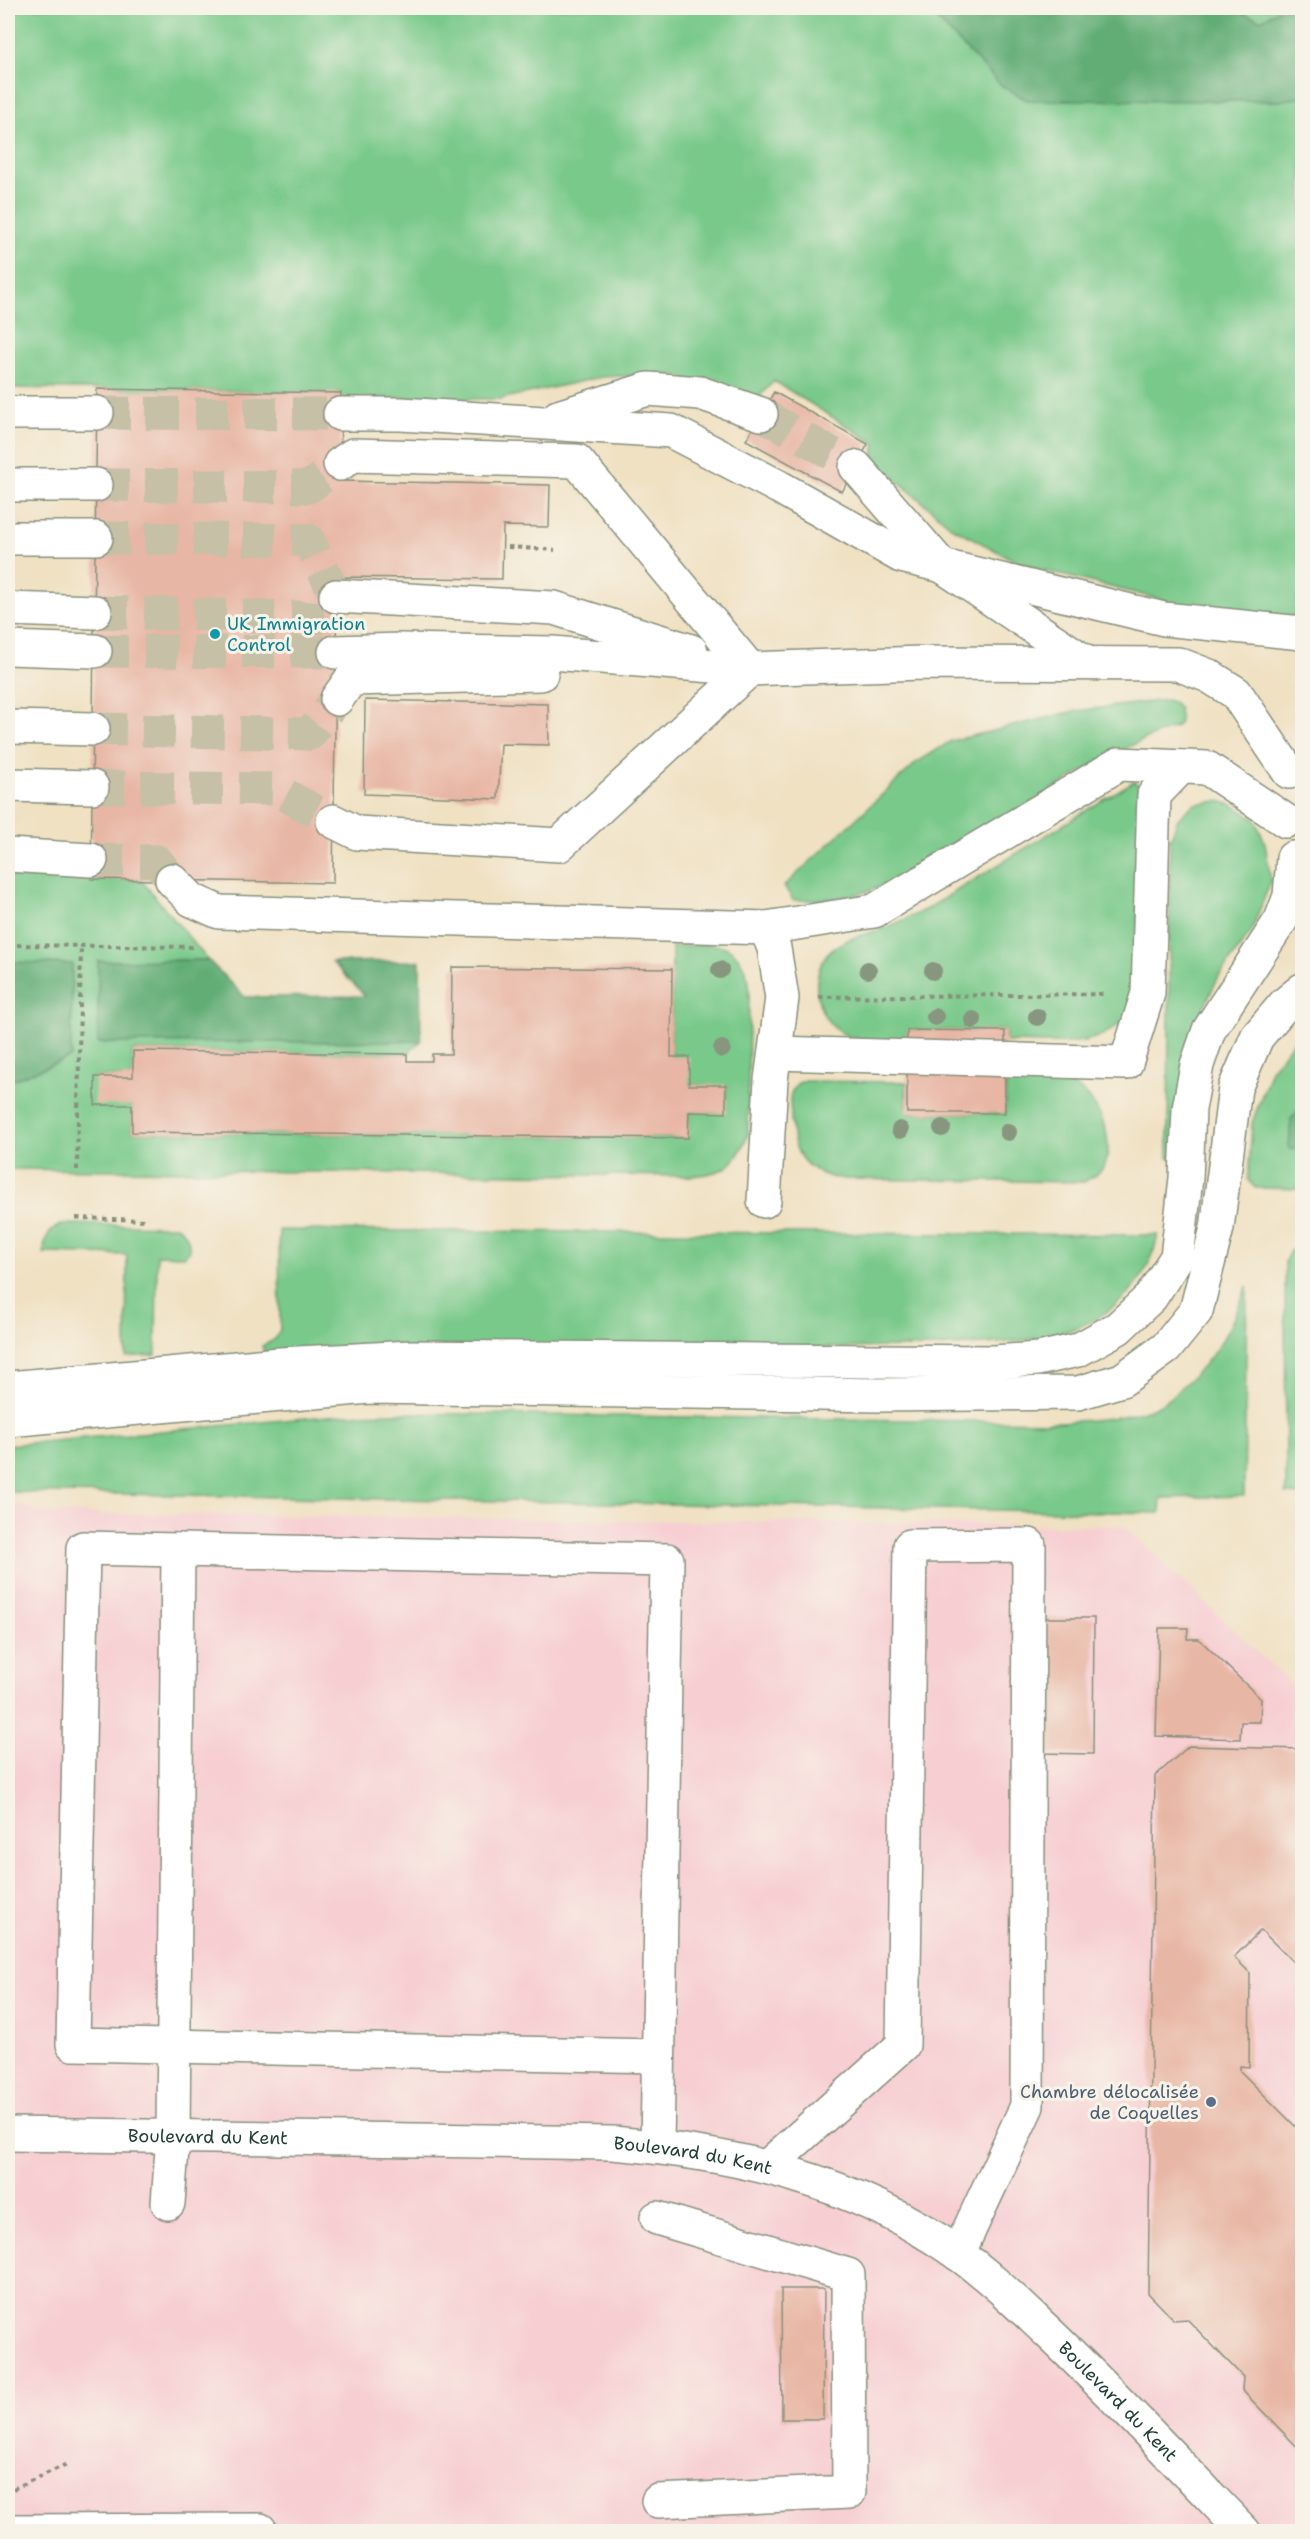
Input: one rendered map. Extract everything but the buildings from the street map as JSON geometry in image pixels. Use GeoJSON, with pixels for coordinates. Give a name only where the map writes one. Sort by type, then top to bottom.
{"type":"FeatureCollection","features":[{"type":"Feature","properties":{"kind":"street"},"geometry":{"type":"LineString","coordinates":[[539,423],[648,389],[700,393],[761,414]]}},
{"type":"Feature","properties":{"kind":"street"},"geometry":{"type":"LineString","coordinates":[[8,413],[97,413]]}},
{"type":"Feature","properties":{"kind":"street"},"geometry":{"type":"LineString","coordinates":[[340,414],[401,414],[671,431],[779,487],[901,556],[1164,619],[1302,633]]}},
{"type":"Feature","properties":{"kind":"street"},"geometry":{"type":"LineString","coordinates":[[340,464],[353,455],[577,460],[750,669]]}},
{"type":"Feature","properties":{"kind":"street"},"geometry":{"type":"LineString","coordinates":[[855,467],[941,565],[1085,662]]}},
{"type":"Feature","properties":{"kind":"street"},"geometry":{"type":"LineString","coordinates":[[8,485],[96,485]]}},
{"type":"Feature","properties":{"kind":"street"},"geometry":{"type":"LineString","coordinates":[[8,538],[96,538]]}},
{"type":"Feature","properties":{"kind":"street"},"geometry":{"type":"LineString","coordinates":[[336,607],[553,629],[750,669]]}},
{"type":"Feature","properties":{"kind":"street"},"geometry":{"type":"LineString","coordinates":[[8,609],[95,612]]}},
{"type":"Feature","properties":{"kind":"street"},"geometry":{"type":"LineString","coordinates":[[8,648],[95,651]]}},
{"type":"Feature","properties":{"kind":"street"},"geometry":{"type":"LineString","coordinates":[[335,652],[401,650],[552,653],[750,669]]}},
{"type":"Feature","properties":{"kind":"street"},"geometry":{"type":"LineString","coordinates":[[8,1388],[280,1364],[391,1358],[994,1362],[1038,1359],[1078,1350],[1118,1328],[1151,1297],[1177,1257],[1186,1178],[1190,1109],[1197,1065],[1209,1030],[1281,920],[1298,866],[1286,821],[1295,762],[1236,693],[1209,676],[1178,664],[922,663],[351,679],[337,699]]}},
{"type":"Feature","properties":{"kind":"street"},"geometry":{"type":"LineString","coordinates":[[333,821],[357,833],[559,845],[750,669]]}},
{"type":"Feature","properties":{"kind":"street"},"geometry":{"type":"LineString","coordinates":[[8,727],[93,729]]}},
{"type":"Feature","properties":{"kind":"street"},"geometry":{"type":"LineString","coordinates":[[172,880],[192,900],[219,912],[766,928],[874,911],[1119,764],[1207,768],[1286,821]]}},
{"type":"Feature","properties":{"kind":"street"},"geometry":{"type":"LineString","coordinates":[[775,1053],[1126,1063],[1148,993],[1154,795],[1180,767]]}},
{"type":"Feature","properties":{"kind":"street"},"geometry":{"type":"LineString","coordinates":[[8,785],[93,786]]}},
{"type":"Feature","properties":{"kind":"street"},"geometry":{"type":"LineString","coordinates":[[8,855],[91,860]]}},
{"type":"Feature","properties":{"kind":"street"},"geometry":{"type":"LineString","coordinates":[[764,1201],[775,1053],[782,998],[774,948],[766,928]]}},
{"type":"Feature","properties":{"kind":"street"},"geometry":{"type":"LineString","coordinates":[[8,1420],[369,1387],[879,1395],[1078,1393],[1122,1380],[1166,1348],[1196,1311],[1217,1228],[1235,1088],[1257,1037],[1285,1004],[1302,990]]}},
{"type":"Feature","properties":{"kind":"street"},"geometry":{"type":"LineString","coordinates":[[768,2166],[903,2044],[910,1546],[1029,1545],[1027,2106],[958,2254]]}},
{"type":"Feature","properties":{"kind":"street"},"geometry":{"type":"LineString","coordinates":[[657,2056],[73,2044],[83,1548],[667,1560],[657,2146]]}},
{"type":"Feature","properties":{"kind":"street"},"geometry":{"type":"LineString","coordinates":[[168,2203],[173,2136],[178,1550]]}},
{"type":"Feature","properties":{"kind":"street","name":"Boulevard du Kent"},"geometry":{"type":"LineString","coordinates":[[8,2134],[612,2143],[693,2151],[768,2166],[857,2198],[925,2233],[958,2254],[999,2286],[1070,2353],[1244,2532]]}},
{"type":"Feature","properties":{"kind":"street"},"geometry":{"type":"LineString","coordinates":[[657,2218],[848,2275],[849,2298],[849,2492],[658,2501]]}},
{"type":"Feature","properties":{"kind":"street"},"geometry":{"type":"LineString","coordinates":[[8,2531],[260,2530]]}},
{"type":"Feature","properties":{"kind":"path"},"geometry":{"type":"LineString","coordinates":[[508,547],[555,550]]}},
{"type":"Feature","properties":{"kind":"path"},"geometry":{"type":"LineString","coordinates":[[8,945],[198,947]]}},
{"type":"Feature","properties":{"kind":"path"},"geometry":{"type":"LineString","coordinates":[[76,1170],[81,946]]}},
{"type":"Feature","properties":{"kind":"path"},"geometry":{"type":"LineString","coordinates":[[813,997],[1110,994]]}},
{"type":"Feature","properties":{"kind":"path"},"geometry":{"type":"LineString","coordinates":[[76,1218],[148,1220]]}},
{"type":"Feature","properties":{"kind":"path"},"geometry":{"type":"LineString","coordinates":[[8,2493],[67,2464]]}},
{"type":"Feature","properties":{"kind":"shaded area"},"geometry":{"type":"Polygon","coordinates":[[[8,1501],[43,1513],[1124,1526],[1302,1694],[1302,2531],[8,2532],[8,1501]]]}},
{"type":"Feature","properties":{"kind":"green space"},"geometry":{"type":"Polygon","coordinates":[[[8,8],[926,8],[1002,86],[1027,100],[1278,101],[1302,97],[1302,622],[1173,608],[1167,601],[1025,566],[953,528],[872,459],[876,444],[774,381],[758,398],[668,374],[602,377],[500,399],[339,398],[340,393],[8,388],[8,8]]]}},
{"type":"Feature","properties":{"kind":"green space"},"geometry":{"type":"Polygon","coordinates":[[[926,8],[1227,8],[1261,20],[1282,8],[1302,8],[1302,97],[1279,101],[1027,100],[1002,86],[926,8]]]}},
{"type":"Feature","properties":{"kind":"green space"},"geometry":{"type":"Polygon","coordinates":[[[1227,8],[1282,8],[1261,20],[1227,8]]]}},
{"type":"Feature","properties":{"kind":"green space"},"geometry":{"type":"Polygon","coordinates":[[[1166,700],[1179,707],[1180,722],[1176,727],[1123,749],[910,874],[868,891],[820,900],[793,900],[784,886],[916,763],[951,741],[1075,711],[1166,700]]]}},
{"type":"Feature","properties":{"kind":"green space"},"geometry":{"type":"Polygon","coordinates":[[[1134,781],[1140,787],[1135,1003],[1124,1019],[1111,1031],[1079,1042],[1061,1043],[1006,1042],[1005,1031],[907,1030],[907,1040],[877,1041],[848,1036],[829,1022],[818,1000],[817,988],[821,964],[833,949],[848,940],[889,926],[927,909],[1134,781]]]}},
{"type":"Feature","properties":{"kind":"green space"},"geometry":{"type":"Polygon","coordinates":[[[1219,801],[1233,805],[1255,819],[1265,843],[1271,881],[1251,932],[1219,976],[1198,1019],[1172,1158],[1168,1158],[1170,840],[1178,819],[1194,804],[1219,801]]]}},
{"type":"Feature","properties":{"kind":"green space"},"geometry":{"type":"Polygon","coordinates":[[[8,876],[141,880],[208,960],[98,961],[99,1043],[421,1041],[407,1054],[133,1051],[133,1077],[95,1077],[132,1105],[132,1132],[688,1138],[689,1112],[725,1112],[726,1086],[689,1085],[671,1057],[672,947],[711,945],[730,949],[744,967],[749,982],[748,1134],[739,1154],[728,1166],[713,1173],[692,1176],[8,1169],[8,1082],[71,1057],[72,964],[8,962],[8,876]]]}},
{"type":"Feature","properties":{"kind":"green space"},"geometry":{"type":"Polygon","coordinates":[[[208,960],[245,997],[365,996],[332,962],[420,961],[421,1041],[98,1043],[98,961],[208,960]]]}},
{"type":"Feature","properties":{"kind":"green space"},"geometry":{"type":"Polygon","coordinates":[[[8,962],[72,964],[71,1057],[8,1082],[8,962]]]}},
{"type":"Feature","properties":{"kind":"green space"},"geometry":{"type":"Polygon","coordinates":[[[1302,1030],[1302,1107],[1291,1119],[1289,1148],[1302,1149],[1302,1189],[1256,1188],[1248,1180],[1252,1123],[1271,1070],[1302,1030]]]}},
{"type":"Feature","properties":{"kind":"green space"},"geometry":{"type":"Polygon","coordinates":[[[806,1081],[906,1082],[907,1113],[1005,1113],[1006,1082],[1066,1083],[1076,1087],[1094,1105],[1105,1129],[1108,1153],[1105,1164],[1099,1172],[1084,1182],[839,1179],[815,1170],[807,1164],[796,1148],[793,1138],[790,1097],[798,1083],[806,1081]]]}},
{"type":"Feature","properties":{"kind":"green space"},"geometry":{"type":"Polygon","coordinates":[[[1302,1107],[1302,1149],[1289,1149],[1291,1119],[1302,1107]]]}},
{"type":"Feature","properties":{"kind":"green space"},"geometry":{"type":"Polygon","coordinates":[[[62,1224],[176,1226],[185,1233],[189,1242],[189,1251],[184,1256],[157,1255],[156,1355],[126,1357],[127,1255],[44,1253],[48,1236],[53,1229],[62,1224]]]}},
{"type":"Feature","properties":{"kind":"green space"},"geometry":{"type":"Polygon","coordinates":[[[279,1230],[1158,1235],[1148,1266],[1129,1292],[1107,1312],[1082,1326],[1055,1335],[1026,1340],[935,1347],[264,1352],[262,1346],[274,1340],[280,1330],[279,1230]]]}},
{"type":"Feature","properties":{"kind":"green space"},"geometry":{"type":"Polygon","coordinates":[[[1302,1245],[1302,1495],[1286,1494],[1285,1261],[1290,1251],[1302,1245]]]}},
{"type":"Feature","properties":{"kind":"green space"},"geometry":{"type":"Polygon","coordinates":[[[1247,1286],[1244,1496],[1161,1498],[1160,1513],[8,1492],[8,1445],[350,1414],[1060,1422],[1113,1418],[1163,1403],[1193,1377],[1221,1342],[1247,1286]]]}},
{"type":"Feature","properties":{"kind":"tunnel"},"geometry":{"type":"LineString","coordinates":[[97,413],[340,414]]}},
{"type":"Feature","properties":{"kind":"tunnel"},"geometry":{"type":"LineString","coordinates":[[761,414],[856,467]]}},
{"type":"Feature","properties":{"kind":"tunnel"},"geometry":{"type":"LineString","coordinates":[[96,485],[309,487],[340,464]]}},
{"type":"Feature","properties":{"kind":"tunnel"},"geometry":{"type":"LineString","coordinates":[[96,538],[308,540],[336,596]]}},
{"type":"Feature","properties":{"kind":"tunnel"},"geometry":{"type":"LineString","coordinates":[[95,612],[336,618]]}},
{"type":"Feature","properties":{"kind":"tunnel"},"geometry":{"type":"LineString","coordinates":[[95,651],[335,652]]}},
{"type":"Feature","properties":{"kind":"tunnel"},"geometry":{"type":"LineString","coordinates":[[93,729],[310,734],[337,699]]}},
{"type":"Feature","properties":{"kind":"tunnel"},"geometry":{"type":"LineString","coordinates":[[92,787],[275,789],[333,821]]}},
{"type":"Feature","properties":{"kind":"tunnel"},"geometry":{"type":"LineString","coordinates":[[91,860],[157,861],[172,880]]}},
{"type":"Feature","properties":{"kind":"place","name":"UK Immigration Control"},"geometry":{"type":"Point","coordinates":[215,634]}},
{"type":"Feature","properties":{"kind":"place","name":"Chambre délocalisée de Coquelles"},"geometry":{"type":"Point","coordinates":[1211,2102]}}]}
